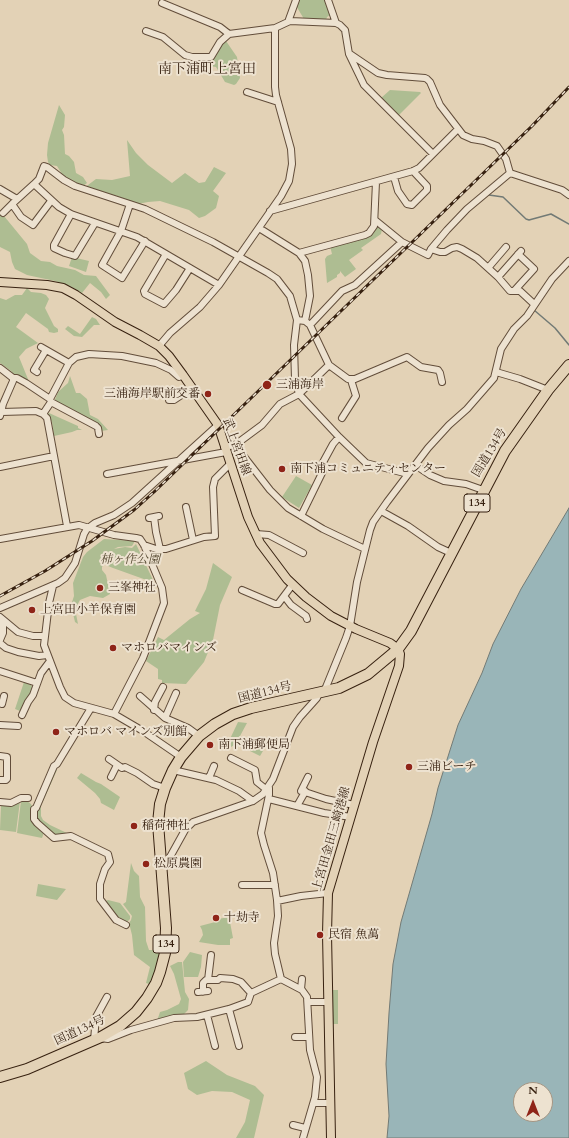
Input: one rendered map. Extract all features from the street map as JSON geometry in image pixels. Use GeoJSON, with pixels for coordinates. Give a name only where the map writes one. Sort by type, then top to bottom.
{"type":"FeatureCollection","features":[{"type":"Feature","properties":{"kind":"highway","name":"国道134号"},"geometry":{"type":"LineString","coordinates":[[0,1077],[27,1069],[96,1039],[120,1026],[136,1012],[147,998],[158,978],[165,953],[166,940],[158,823],[160,804],[165,788],[181,757],[199,736],[216,724],[238,713],[261,706],[339,688],[368,674],[398,649],[411,631],[483,490],[505,451],[548,390],[569,365]]}},
{"type":"Feature","properties":{"kind":"main road","name":"武上宮田線"},"geometry":{"type":"LineString","coordinates":[[0,282],[47,285],[63,288],[76,295],[114,322],[158,346],[169,356],[218,425],[248,517],[260,543],[293,584],[320,607],[350,626],[390,643],[398,649]]}},
{"type":"Feature","properties":{"kind":"main road","name":"上宮田金田三崎港線"},"geometry":{"type":"LineString","coordinates":[[331,1138],[328,1002],[328,893],[373,742],[399,666],[400,654],[398,649]]}},
{"type":"Feature","properties":{"kind":"street"},"geometry":{"type":"LineString","coordinates":[[288,22],[296,0]]}},
{"type":"Feature","properties":{"kind":"street"},"geometry":{"type":"LineString","coordinates":[[328,0],[336,23]]}},
{"type":"Feature","properties":{"kind":"street"},"geometry":{"type":"LineString","coordinates":[[162,3],[220,27],[228,34]]}},
{"type":"Feature","properties":{"kind":"street"},"geometry":{"type":"LineString","coordinates":[[146,31],[163,37],[185,55],[211,58],[220,42],[228,34],[275,28],[288,22],[302,21],[336,23],[345,30],[349,54],[364,85],[433,154]]}},
{"type":"Feature","properties":{"kind":"street"},"geometry":{"type":"LineString","coordinates":[[158,346],[170,333],[200,307],[219,285],[286,186],[292,164],[291,149],[278,102],[275,82],[275,28]]}},
{"type":"Feature","properties":{"kind":"street"},"geometry":{"type":"LineString","coordinates":[[349,54],[378,74],[427,79],[430,82],[440,105],[458,129],[466,137],[497,146],[506,159],[510,173]]}},
{"type":"Feature","properties":{"kind":"street"},"geometry":{"type":"LineString","coordinates":[[247,92],[278,102]]}},
{"type":"Feature","properties":{"kind":"street"},"geometry":{"type":"LineString","coordinates":[[270,211],[413,171],[419,168],[458,129]]}},
{"type":"Feature","properties":{"kind":"street"},"geometry":{"type":"LineString","coordinates":[[3,213],[39,179],[44,166],[70,184],[145,209],[213,242],[268,273],[277,279],[290,296],[297,320],[294,345],[295,379],[299,394],[339,437],[366,463],[408,474]]}},
{"type":"Feature","properties":{"kind":"street"},"geometry":{"type":"LineString","coordinates":[[394,177],[398,191],[408,204],[412,205],[427,190],[427,186],[413,171]]}},
{"type":"Feature","properties":{"kind":"street"},"geometry":{"type":"LineString","coordinates":[[510,173],[562,190],[569,195]]}},
{"type":"Feature","properties":{"kind":"street"},"geometry":{"type":"LineString","coordinates":[[375,220],[402,242],[428,255],[431,249],[447,230],[467,209],[510,173]]}},
{"type":"Feature","properties":{"kind":"street"},"geometry":{"type":"LineString","coordinates":[[299,253],[365,234],[372,229],[375,220],[376,182]]}},
{"type":"Feature","properties":{"kind":"street"},"geometry":{"type":"LineString","coordinates":[[34,184],[59,207],[72,214],[145,241],[219,285]]}},
{"type":"Feature","properties":{"kind":"street"},"geometry":{"type":"LineString","coordinates":[[0,189],[17,199]]}},
{"type":"Feature","properties":{"kind":"street"},"geometry":{"type":"LineString","coordinates":[[12,204],[21,217],[33,225],[51,201]]}},
{"type":"Feature","properties":{"kind":"street"},"geometry":{"type":"LineString","coordinates":[[130,204],[121,231],[102,265],[121,277],[123,276],[145,241]]}},
{"type":"Feature","properties":{"kind":"street"},"geometry":{"type":"LineString","coordinates":[[72,214],[54,245],[54,248],[65,253],[73,256],[76,254],[95,223]]}},
{"type":"Feature","properties":{"kind":"street"},"geometry":{"type":"LineString","coordinates":[[259,228],[299,253],[305,261],[310,296],[307,323],[329,365],[351,380],[356,396],[342,418]]}},
{"type":"Feature","properties":{"kind":"street"},"geometry":{"type":"LineString","coordinates":[[307,323],[342,291],[355,286],[402,242]]}},
{"type":"Feature","properties":{"kind":"street"},"geometry":{"type":"LineString","coordinates":[[431,249],[440,252],[445,252],[452,248],[462,249],[477,258],[498,277],[510,291],[520,291],[534,304]]}},
{"type":"Feature","properties":{"kind":"street"},"geometry":{"type":"LineString","coordinates":[[488,268],[506,248]]}},
{"type":"Feature","properties":{"kind":"street"},"geometry":{"type":"LineString","coordinates":[[498,277],[519,252],[534,269],[514,291]]}},
{"type":"Feature","properties":{"kind":"street"},"geometry":{"type":"LineString","coordinates":[[166,254],[144,292],[145,294],[164,304],[176,290],[190,268]]}},
{"type":"Feature","properties":{"kind":"street"},"geometry":{"type":"LineString","coordinates":[[160,864],[170,857],[190,824],[208,816],[253,801],[268,789],[293,727],[322,693],[346,638],[350,626],[357,582],[370,530],[381,511],[415,465],[433,443],[494,378],[501,349],[514,329],[527,316],[552,279],[569,261]]}},
{"type":"Feature","properties":{"kind":"street"},"geometry":{"type":"LineString","coordinates":[[297,320],[307,323]]}},
{"type":"Feature","properties":{"kind":"street"},"geometry":{"type":"LineString","coordinates":[[36,367],[43,348],[69,363]]}},
{"type":"Feature","properties":{"kind":"street"},"geometry":{"type":"LineString","coordinates":[[44,414],[69,363],[73,358],[81,355],[97,354],[122,356],[156,363],[171,370],[179,377],[183,375]]}},
{"type":"Feature","properties":{"kind":"street"},"geometry":{"type":"LineString","coordinates":[[351,380],[407,357],[422,367],[438,370],[442,382]]}},
{"type":"Feature","properties":{"kind":"street"},"geometry":{"type":"LineString","coordinates":[[107,474],[179,461],[225,450],[235,445],[262,425],[280,404],[299,394],[329,365]]}},
{"type":"Feature","properties":{"kind":"street"},"geometry":{"type":"LineString","coordinates":[[0,368],[13,378],[17,378],[26,383],[51,401],[96,426],[99,434]]}},
{"type":"Feature","properties":{"kind":"street"},"geometry":{"type":"LineString","coordinates":[[496,372],[520,379],[548,390]]}},
{"type":"Feature","properties":{"kind":"street"},"geometry":{"type":"LineString","coordinates":[[13,378],[12,385],[3,404],[1,414],[36,411],[44,414],[47,418],[67,526]]}},
{"type":"Feature","properties":{"kind":"street"},"geometry":{"type":"LineString","coordinates":[[169,400],[174,400],[192,388]]}},
{"type":"Feature","properties":{"kind":"street"},"geometry":{"type":"LineString","coordinates":[[0,608],[53,586],[65,578],[72,569],[84,534],[88,527],[114,515],[128,506],[218,425]]}},
{"type":"Feature","properties":{"kind":"street"},"geometry":{"type":"LineString","coordinates":[[301,516],[323,471],[321,466],[333,444],[339,437]]}},
{"type":"Feature","properties":{"kind":"street"},"geometry":{"type":"LineString","coordinates":[[235,445],[279,500],[288,508],[323,529],[365,549]]}},
{"type":"Feature","properties":{"kind":"street"},"geometry":{"type":"LineString","coordinates":[[0,467],[54,456]]}},
{"type":"Feature","properties":{"kind":"street"},"geometry":{"type":"LineString","coordinates":[[144,545],[166,549],[193,540],[215,536],[213,487],[215,479],[230,464]]}},
{"type":"Feature","properties":{"kind":"street"},"geometry":{"type":"LineString","coordinates":[[415,465],[430,475],[444,481],[466,484],[483,490]]}},
{"type":"Feature","properties":{"kind":"street"},"geometry":{"type":"LineString","coordinates":[[186,506],[193,540]]}},
{"type":"Feature","properties":{"kind":"street"},"geometry":{"type":"LineString","coordinates":[[381,511],[408,526],[438,547],[451,553]]}},
{"type":"Feature","properties":{"kind":"street"},"geometry":{"type":"LineString","coordinates":[[154,517],[154,533],[160,549]]}},
{"type":"Feature","properties":{"kind":"street"},"geometry":{"type":"LineString","coordinates":[[0,539],[78,525],[114,535],[136,538],[144,545],[162,588],[164,603],[143,658],[114,714]]}},
{"type":"Feature","properties":{"kind":"street"},"geometry":{"type":"LineString","coordinates":[[256,534],[269,535],[302,554]]}},
{"type":"Feature","properties":{"kind":"street"},"geometry":{"type":"LineString","coordinates":[[242,590],[278,604],[293,584]]}},
{"type":"Feature","properties":{"kind":"street"},"geometry":{"type":"LineString","coordinates":[[53,586],[49,602],[44,645],[65,697],[74,704],[114,714],[143,731],[181,757]]}},
{"type":"Feature","properties":{"kind":"street"},"geometry":{"type":"LineString","coordinates":[[284,596],[291,605],[306,616],[307,619]]}},
{"type":"Feature","properties":{"kind":"street"},"geometry":{"type":"LineString","coordinates":[[1,618],[18,632],[33,636],[45,636]]}},
{"type":"Feature","properties":{"kind":"street"},"geometry":{"type":"LineString","coordinates":[[0,640],[2,633],[1,618]]}},
{"type":"Feature","properties":{"kind":"street"},"geometry":{"type":"LineString","coordinates":[[0,643],[6,648],[18,652],[48,658]]}},
{"type":"Feature","properties":{"kind":"street"},"geometry":{"type":"LineString","coordinates":[[22,716],[33,695],[40,673],[48,658]]}},
{"type":"Feature","properties":{"kind":"street"},"geometry":{"type":"LineString","coordinates":[[0,671],[37,683]]}},
{"type":"Feature","properties":{"kind":"street"},"geometry":{"type":"LineString","coordinates":[[154,710],[155,702],[164,687]]}},
{"type":"Feature","properties":{"kind":"street"},"geometry":{"type":"LineString","coordinates":[[165,718],[176,693]]}},
{"type":"Feature","properties":{"kind":"street"},"geometry":{"type":"LineString","coordinates":[[140,696],[154,710],[165,718],[188,728],[199,736]]}},
{"type":"Feature","properties":{"kind":"street"},"geometry":{"type":"LineString","coordinates":[[91,708],[57,764],[54,766],[36,808],[34,809],[34,819],[37,824],[54,838],[71,836],[108,854],[110,862],[105,869],[100,884],[100,897],[116,920],[126,925]]}},
{"type":"Feature","properties":{"kind":"street"},"geometry":{"type":"LineString","coordinates":[[0,725],[8,727],[18,726]]}},
{"type":"Feature","properties":{"kind":"street"},"geometry":{"type":"LineString","coordinates":[[0,756],[7,757],[7,779],[0,780]]}},
{"type":"Feature","properties":{"kind":"street"},"geometry":{"type":"LineString","coordinates":[[109,759],[122,768],[125,767],[138,773],[153,784],[165,788]]}},
{"type":"Feature","properties":{"kind":"street"},"geometry":{"type":"LineString","coordinates":[[234,761],[249,769],[255,770],[257,782],[268,789]]}},
{"type":"Feature","properties":{"kind":"street"},"geometry":{"type":"LineString","coordinates":[[111,777],[117,765]]}},
{"type":"Feature","properties":{"kind":"street"},"geometry":{"type":"LineString","coordinates":[[209,778],[214,766]]}},
{"type":"Feature","properties":{"kind":"street"},"geometry":{"type":"LineString","coordinates":[[173,770],[209,778],[239,791],[253,801]]}},
{"type":"Feature","properties":{"kind":"street"},"geometry":{"type":"LineString","coordinates":[[308,777],[302,790],[305,792],[326,799],[354,805]]}},
{"type":"Feature","properties":{"kind":"street"},"geometry":{"type":"LineString","coordinates":[[268,789],[269,799],[261,833],[273,873],[277,901],[278,916],[274,951],[281,979],[301,989],[307,995],[310,1050],[317,1080],[314,1103],[303,1138]]}},
{"type":"Feature","properties":{"kind":"street"},"geometry":{"type":"LineString","coordinates":[[297,806],[305,792]]}},
{"type":"Feature","properties":{"kind":"street"},"geometry":{"type":"LineString","coordinates":[[0,802],[11,803],[21,798],[28,798]]}},
{"type":"Feature","properties":{"kind":"street"},"geometry":{"type":"LineString","coordinates":[[269,799],[324,813],[350,817]]}},
{"type":"Feature","properties":{"kind":"street"},"geometry":{"type":"LineString","coordinates":[[245,883],[275,885]]}},
{"type":"Feature","properties":{"kind":"street"},"geometry":{"type":"LineString","coordinates":[[277,901],[301,896],[328,893]]}},
{"type":"Feature","properties":{"kind":"street"},"geometry":{"type":"LineString","coordinates":[[208,980],[211,955]]}},
{"type":"Feature","properties":{"kind":"street"},"geometry":{"type":"LineString","coordinates":[[203,992],[203,983],[206,980],[218,980],[220,978],[234,979],[240,982],[251,992]]}},
{"type":"Feature","properties":{"kind":"street"},"geometry":{"type":"LineString","coordinates":[[107,997],[96,1017],[96,1039],[108,1039],[131,1030],[174,1018],[197,1017],[229,1009],[248,1002],[251,992],[281,979]]}},
{"type":"Feature","properties":{"kind":"street"},"geometry":{"type":"LineString","coordinates":[[301,989],[302,979]]}},
{"type":"Feature","properties":{"kind":"street"},"geometry":{"type":"LineString","coordinates":[[308,1002],[328,1002]]}},
{"type":"Feature","properties":{"kind":"street"},"geometry":{"type":"LineString","coordinates":[[229,1009],[239,1046]]}},
{"type":"Feature","properties":{"kind":"street"},"geometry":{"type":"LineString","coordinates":[[207,1015],[215,1046]]}},
{"type":"Feature","properties":{"kind":"street"},"geometry":{"type":"LineString","coordinates":[[295,1037],[309,1037]]}},
{"type":"Feature","properties":{"kind":"street"},"geometry":{"type":"LineString","coordinates":[[314,1103],[331,1103]]}},
{"type":"Feature","properties":{"kind":"street"},"geometry":{"type":"LineString","coordinates":[[293,1125],[305,1128]]}},
{"type":"Feature","properties":{"kind":"green space"},"geometry":{"type":"Polygon","coordinates":[[[297,0],[326,0],[330,15],[326,20],[304,19],[295,4],[297,0]]]}},
{"type":"Feature","properties":{"kind":"green space"},"geometry":{"type":"Polygon","coordinates":[[[226,41],[237,57],[240,78],[234,85],[225,82],[216,67],[210,66],[216,45],[226,41]]]}},
{"type":"Feature","properties":{"kind":"green space"},"geometry":{"type":"Polygon","coordinates":[[[390,90],[421,93],[398,116],[381,98],[390,90]]]}},
{"type":"Feature","properties":{"kind":"green space"},"geometry":{"type":"Polygon","coordinates":[[[59,105],[65,115],[64,127],[62,130],[64,135],[65,154],[74,162],[76,173],[83,177],[87,183],[82,187],[65,179],[57,166],[50,165],[48,162],[48,143],[59,105]]]}},
{"type":"Feature","properties":{"kind":"green space"},"geometry":{"type":"Polygon","coordinates":[[[127,140],[136,153],[148,165],[172,183],[185,173],[199,183],[205,182],[214,167],[226,173],[213,191],[219,196],[216,208],[205,216],[199,218],[189,210],[160,201],[138,204],[117,196],[84,188],[96,179],[112,180],[130,176],[127,140]]]}},
{"type":"Feature","properties":{"kind":"green space"},"geometry":{"type":"Polygon","coordinates":[[[0,215],[4,216],[27,244],[30,253],[41,261],[50,262],[57,266],[75,270],[84,275],[96,276],[110,295],[106,299],[101,292],[90,283],[82,293],[70,286],[27,275],[15,269],[10,252],[0,247],[0,215]]]}},
{"type":"Feature","properties":{"kind":"green space"},"geometry":{"type":"Polygon","coordinates":[[[376,225],[382,229],[381,234],[361,248],[363,250],[349,260],[356,269],[345,277],[340,271],[337,277],[327,283],[325,259],[327,256],[332,254],[330,246],[364,237],[376,225]]]}},
{"type":"Feature","properties":{"kind":"green space"},"geometry":{"type":"Polygon","coordinates":[[[72,257],[89,261],[86,272],[69,266],[72,257]]]}},
{"type":"Feature","properties":{"kind":"green space"},"geometry":{"type":"Polygon","coordinates":[[[27,288],[31,292],[46,295],[49,299],[45,308],[54,326],[58,329],[58,332],[49,332],[48,329],[26,313],[16,327],[38,343],[26,349],[19,357],[30,384],[14,375],[0,363],[0,298],[6,300],[15,295],[22,295],[27,288]]]}},
{"type":"Feature","properties":{"kind":"green space"},"geometry":{"type":"Polygon","coordinates":[[[92,317],[96,319],[100,325],[94,325],[82,337],[74,336],[65,329],[68,326],[80,334],[92,317]]]}},
{"type":"Feature","properties":{"kind":"green space"},"geometry":{"type":"Polygon","coordinates":[[[70,376],[76,393],[80,393],[87,399],[90,415],[98,419],[108,430],[101,431],[54,402],[58,392],[68,383],[70,376]]]}},
{"type":"Feature","properties":{"kind":"green space"},"geometry":{"type":"Polygon","coordinates":[[[49,413],[78,426],[78,428],[82,430],[54,436],[52,422],[47,414],[49,413]]]}},
{"type":"Feature","properties":{"kind":"green space"},"geometry":{"type":"Polygon","coordinates":[[[296,476],[312,485],[299,508],[282,497],[296,476]]]}},
{"type":"Feature","properties":{"kind":"green space","name":"柿ヶ作公園"},"geometry":{"type":"Polygon","coordinates":[[[104,539],[135,541],[132,546],[118,547],[114,549],[125,547],[132,548],[136,544],[153,580],[152,582],[108,566],[106,561],[102,567],[102,570],[106,575],[110,594],[103,598],[90,596],[80,600],[75,609],[78,624],[75,622],[71,605],[74,596],[73,583],[83,557],[104,539]]]}},
{"type":"Feature","properties":{"kind":"green space"},"geometry":{"type":"Polygon","coordinates":[[[213,563],[232,577],[220,605],[213,640],[204,662],[186,684],[162,683],[162,680],[158,679],[158,669],[146,661],[158,637],[164,640],[190,619],[200,613],[195,611],[206,589],[213,563]]]}},
{"type":"Feature","properties":{"kind":"green space"},"geometry":{"type":"Polygon","coordinates":[[[24,682],[31,685],[34,690],[22,711],[20,711],[15,709],[24,682]]]}},
{"type":"Feature","properties":{"kind":"green space"},"geometry":{"type":"Polygon","coordinates":[[[238,722],[247,723],[240,736],[246,740],[260,744],[262,741],[266,743],[260,756],[236,744],[231,747],[229,741],[238,722]]]}},
{"type":"Feature","properties":{"kind":"green space"},"geometry":{"type":"Polygon","coordinates":[[[54,769],[57,770],[41,806],[41,816],[43,820],[50,825],[71,835],[54,836],[37,821],[35,809],[54,769]]]}},
{"type":"Feature","properties":{"kind":"green space"},"geometry":{"type":"Polygon","coordinates":[[[81,773],[120,797],[114,810],[101,803],[100,799],[95,793],[77,778],[81,773]]]}},
{"type":"Feature","properties":{"kind":"green space"},"geometry":{"type":"Polygon","coordinates":[[[20,801],[16,832],[0,830],[1,805],[20,801]]]}},
{"type":"Feature","properties":{"kind":"green space"},"geometry":{"type":"Polygon","coordinates":[[[21,801],[27,801],[31,804],[44,832],[42,838],[17,833],[21,801]]]}},
{"type":"Feature","properties":{"kind":"green space"},"geometry":{"type":"Polygon","coordinates":[[[131,863],[134,871],[139,876],[140,897],[145,907],[146,941],[149,950],[159,950],[160,955],[156,970],[149,984],[146,983],[150,967],[134,955],[129,923],[132,916],[123,904],[126,902],[131,863]]]}},
{"type":"Feature","properties":{"kind":"green space"},"geometry":{"type":"Polygon","coordinates":[[[38,884],[66,889],[57,900],[36,896],[38,884]]]}},
{"type":"Feature","properties":{"kind":"green space"},"geometry":{"type":"Polygon","coordinates":[[[108,900],[120,903],[130,916],[130,919],[127,922],[118,917],[106,901],[108,900]]]}},
{"type":"Feature","properties":{"kind":"green space"},"geometry":{"type":"Polygon","coordinates":[[[229,917],[233,938],[230,939],[230,945],[199,942],[203,935],[200,926],[219,921],[218,919],[229,917]]]}},
{"type":"Feature","properties":{"kind":"green space"},"geometry":{"type":"Polygon","coordinates":[[[190,952],[202,955],[198,977],[184,977],[183,962],[190,952]]]}},
{"type":"Feature","properties":{"kind":"green space"},"geometry":{"type":"Polygon","coordinates":[[[178,962],[182,962],[185,992],[189,999],[188,1010],[183,1015],[157,1021],[160,1012],[179,1004],[181,999],[174,974],[170,966],[178,962]]]}},
{"type":"Feature","properties":{"kind":"green space"},"geometry":{"type":"Polygon","coordinates":[[[331,990],[338,990],[338,1024],[331,1024],[331,990]]]}},
{"type":"Feature","properties":{"kind":"green space"},"geometry":{"type":"Polygon","coordinates":[[[206,1061],[227,1075],[255,1086],[264,1095],[254,1138],[236,1138],[245,1122],[250,1100],[232,1092],[212,1091],[197,1095],[188,1089],[184,1073],[206,1061]]]}},
{"type":"Feature","properties":{"kind":"water"},"geometry":{"type":"Polygon","coordinates":[[[569,508],[569,1138],[387,1138],[389,1116],[386,1064],[389,1013],[393,964],[401,922],[438,788],[458,725],[482,673],[493,644],[521,589],[569,508]]]}},
{"type":"Feature","properties":{"kind":"waterway"},"geometry":{"type":"LineString","coordinates":[[489,195],[503,197],[526,219],[529,220],[551,214],[569,224]]}},
{"type":"Feature","properties":{"kind":"waterway"},"geometry":{"type":"LineString","coordinates":[[534,310],[555,328],[569,345]]}},
{"type":"Feature","properties":{"kind":"railway"},"geometry":{"type":"LineString","coordinates":[[0,596],[45,571],[92,541],[134,510],[532,126],[569,87]]}},
{"type":"Feature","properties":{"kind":"place","name":"三浦海岸"},"geometry":{"type":"Point","coordinates":[267,385]}},
{"type":"Feature","properties":{"kind":"place","name":"三浦海岸駅前交番"},"geometry":{"type":"Point","coordinates":[208,394]}},
{"type":"Feature","properties":{"kind":"place","name":"南下浦コミュニティセンター"},"geometry":{"type":"Point","coordinates":[282,469]}},
{"type":"Feature","properties":{"kind":"place","name":"三峯神社"},"geometry":{"type":"Point","coordinates":[100,588]}},
{"type":"Feature","properties":{"kind":"place","name":"上宮田小羊保育園"},"geometry":{"type":"Point","coordinates":[32,610]}},
{"type":"Feature","properties":{"kind":"place","name":"マホロバマインズ"},"geometry":{"type":"Point","coordinates":[113,648]}},
{"type":"Feature","properties":{"kind":"place","name":"マホロバ マインズ別館"},"geometry":{"type":"Point","coordinates":[56,732]}},
{"type":"Feature","properties":{"kind":"place","name":"南下浦郵便局"},"geometry":{"type":"Point","coordinates":[210,745]}},
{"type":"Feature","properties":{"kind":"place","name":"三浦ビーチ"},"geometry":{"type":"Point","coordinates":[409,767]}},
{"type":"Feature","properties":{"kind":"place","name":"稲荷神社"},"geometry":{"type":"Point","coordinates":[134,826]}},
{"type":"Feature","properties":{"kind":"place","name":"松原農園"},"geometry":{"type":"Point","coordinates":[146,864]}},
{"type":"Feature","properties":{"kind":"place","name":"十劫寺"},"geometry":{"type":"Point","coordinates":[216,918]}},
{"type":"Feature","properties":{"kind":"place","name":"民宿 魚萬"},"geometry":{"type":"Point","coordinates":[320,935]}},
{"type":"Feature","properties":{"kind":"district","name":"南下浦町上宮田"},"geometry":{"type":"Point","coordinates":[207,70]}}]}
